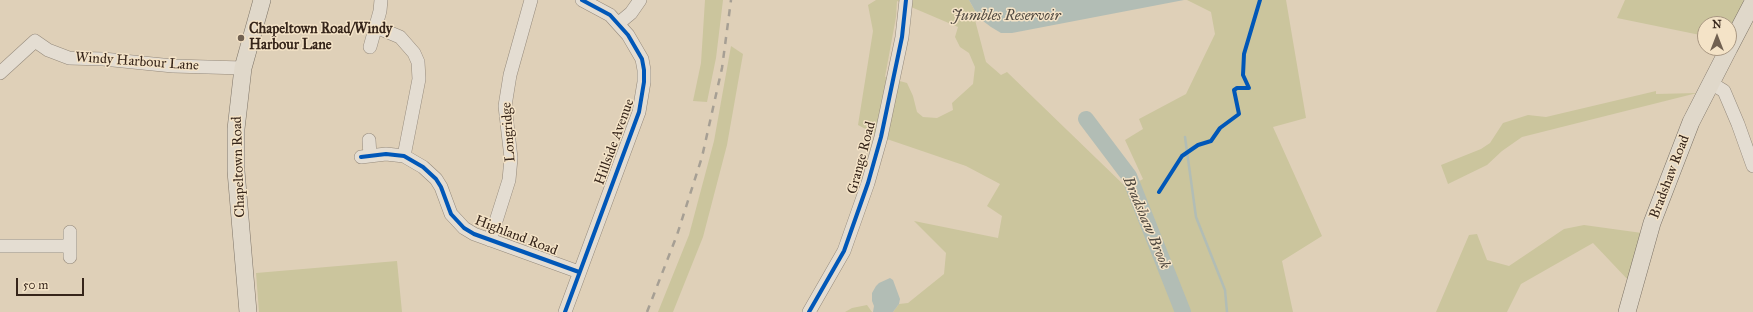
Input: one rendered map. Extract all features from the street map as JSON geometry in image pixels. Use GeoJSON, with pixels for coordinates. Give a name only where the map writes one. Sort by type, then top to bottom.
{"type":"FeatureCollection","features":[{"type":"Feature","properties":{"kind":"main road","name":"Chapeltown Road"},"geometry":{"type":"LineString","coordinates":[[248,312],[236,150],[237,106],[242,68],[262,0]]}},
{"type":"Feature","properties":{"kind":"main road","name":"Bradshaw Road"},"geometry":{"type":"LineString","coordinates":[[1737,33],[1753,2]]}},
{"type":"Feature","properties":{"kind":"main road","name":"Bradshaw Road"},"geometry":{"type":"LineString","coordinates":[[1627,312],[1652,223],[1691,122],[1725,56]]}},
{"type":"Feature","properties":{"kind":"street"},"geometry":{"type":"LineString","coordinates":[[370,47],[380,11],[381,0]]}},
{"type":"Feature","properties":{"kind":"street","name":"Longridge"},"geometry":{"type":"LineString","coordinates":[[490,240],[509,180],[511,158],[505,106],[510,75],[531,0]]}},
{"type":"Feature","properties":{"kind":"street","name":"Hillside Avenue"},"geometry":{"type":"LineString","coordinates":[[564,312],[639,112],[644,92],[644,70],[642,59],[628,35],[619,23],[602,10],[582,0]]}},
{"type":"Feature","properties":{"kind":"street"},"geometry":{"type":"LineString","coordinates":[[619,23],[631,13],[640,0]]}},
{"type":"Feature","properties":{"kind":"street","name":"Grange Road"},"geometry":{"type":"LineString","coordinates":[[810,312],[844,251],[868,183],[881,137],[902,37],[906,0]]}},
{"type":"Feature","properties":{"kind":"street"},"geometry":{"type":"LineString","coordinates":[[376,27],[394,33],[400,37],[414,53],[418,62],[419,79],[404,156]]}},
{"type":"Feature","properties":{"kind":"street","name":"Windy Harbour Lane"},"geometry":{"type":"LineString","coordinates":[[0,73],[35,41],[53,52],[69,58],[103,59],[174,66],[242,68]]}},
{"type":"Feature","properties":{"kind":"street"},"geometry":{"type":"LineString","coordinates":[[1711,83],[1724,92],[1738,124],[1753,166]]}},
{"type":"Feature","properties":{"kind":"street","name":"Highland Road"},"geometry":{"type":"LineString","coordinates":[[369,140],[366,157],[394,154],[404,156],[423,167],[436,179],[441,187],[451,214],[457,221],[474,234],[579,272]]}},
{"type":"Feature","properties":{"kind":"street"},"geometry":{"type":"LineString","coordinates":[[0,246],[70,251],[70,232]]}},
{"type":"Feature","properties":{"kind":"shaded area"},"geometry":{"type":"Polygon","coordinates":[[[705,0],[723,0],[716,58],[707,102],[693,101],[701,63],[705,0]]]}},
{"type":"Feature","properties":{"kind":"shaded area"},"geometry":{"type":"Polygon","coordinates":[[[876,0],[969,0],[979,18],[975,20],[986,62],[1001,75],[1007,72],[1127,188],[1143,179],[1125,140],[1143,129],[1139,119],[1186,94],[1215,34],[1211,12],[1187,0],[1286,0],[1306,118],[1273,127],[1322,236],[1282,261],[1293,312],[893,312],[899,304],[908,303],[944,274],[946,253],[914,221],[998,238],[1002,216],[987,206],[1000,184],[966,166],[881,137],[858,125],[873,31],[868,5],[876,0]],[[897,1],[896,17],[885,77],[907,83],[913,96],[917,112],[923,117],[937,118],[953,110],[952,103],[973,84],[975,67],[969,53],[960,47],[955,37],[958,27],[897,1]]]}},
{"type":"Feature","properties":{"kind":"shaded area"},"geometry":{"type":"Polygon","coordinates":[[[1625,0],[1745,1],[1737,16],[1697,16],[1697,34],[1617,18],[1625,0]]]}},
{"type":"Feature","properties":{"kind":"shaded area"},"geometry":{"type":"Polygon","coordinates":[[[731,46],[743,54],[727,145],[703,237],[673,312],[658,312],[689,235],[714,141],[731,46]]]}},
{"type":"Feature","properties":{"kind":"shaded area"},"geometry":{"type":"Polygon","coordinates":[[[1656,91],[1656,94],[1697,93],[1522,137],[1502,151],[1487,165],[1448,184],[1441,165],[1481,149],[1490,143],[1503,123],[1528,115],[1546,117],[1656,91]]]}},
{"type":"Feature","properties":{"kind":"shaded area"},"geometry":{"type":"Polygon","coordinates":[[[1584,225],[1642,233],[1629,281],[1593,243],[1521,284],[1507,312],[1436,312],[1469,235],[1477,234],[1487,260],[1509,266],[1564,229],[1584,225]]]}},
{"type":"Feature","properties":{"kind":"shaded area"},"geometry":{"type":"Polygon","coordinates":[[[397,261],[402,312],[259,312],[256,273],[397,261]]]}},
{"type":"Feature","properties":{"kind":"shaded area"},"geometry":{"type":"Polygon","coordinates":[[[867,305],[872,312],[845,312],[852,308],[867,305]]]}},
{"type":"Feature","properties":{"kind":"water","name":"Jumbles Reservoir"},"geometry":{"type":"Polygon","coordinates":[[[969,0],[1184,0],[1012,33],[1001,33],[979,18],[969,0]]]}},
{"type":"Feature","properties":{"kind":"water"},"geometry":{"type":"Polygon","coordinates":[[[890,278],[893,280],[900,299],[899,304],[893,312],[873,312],[874,306],[872,301],[872,293],[879,283],[890,278]]]}},
{"type":"Feature","properties":{"kind":"waterway","name":"Bradshaw Brook"},"geometry":{"type":"LineString","coordinates":[[1086,119],[1129,176],[1183,312]]}},
{"type":"Feature","properties":{"kind":"waterway"},"geometry":{"type":"LineString","coordinates":[[1185,137],[1196,217],[1225,290],[1227,312]]}},
{"type":"Feature","properties":{"kind":"railway"},"geometry":{"type":"LineString","coordinates":[[647,312],[677,235],[702,157],[722,68],[731,0]]}},
{"type":"Feature","properties":{"kind":"cycle path"},"geometry":{"type":"LineString","coordinates":[[565,312],[639,112],[644,82],[642,59],[628,35],[610,15],[582,0]]}},
{"type":"Feature","properties":{"kind":"cycle path"},"geometry":{"type":"LineString","coordinates":[[809,312],[844,251],[868,183],[881,137],[902,37],[906,0]]}},
{"type":"Feature","properties":{"kind":"cycle path"},"geometry":{"type":"LineString","coordinates":[[1159,192],[1182,156],[1198,145],[1211,141],[1220,128],[1239,114],[1234,90],[1237,88],[1249,88],[1243,75],[1244,54],[1260,0]]}},
{"type":"Feature","properties":{"kind":"cycle path"},"geometry":{"type":"LineString","coordinates":[[361,157],[386,154],[404,156],[423,167],[436,179],[441,187],[451,214],[464,228],[474,234],[579,272]]}},
{"type":"Feature","properties":{"kind":"place","name":"Chapeltown Road/Windy Harbour Lane"},"geometry":{"type":"Point","coordinates":[241,38]}}]}
